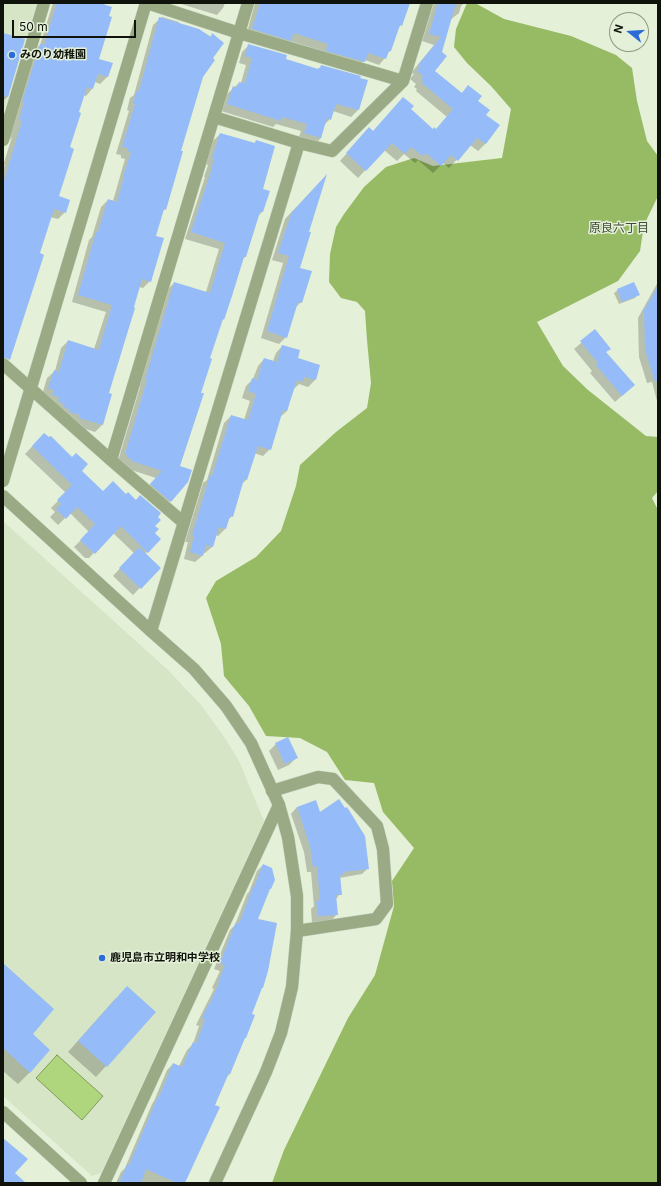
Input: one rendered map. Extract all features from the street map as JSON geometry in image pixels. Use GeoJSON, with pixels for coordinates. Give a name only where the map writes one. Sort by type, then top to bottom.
{"type":"FeatureCollection","features":[{"type":"Feature","properties":{"kind":"street"},"geometry":{"type":"LineString","coordinates":[[3,140],[5,123],[44,3]]}},
{"type":"Feature","properties":{"kind":"street"},"geometry":{"type":"LineString","coordinates":[[3,481],[147,3],[239,33],[404,81]]}},
{"type":"Feature","properties":{"kind":"street"},"geometry":{"type":"LineString","coordinates":[[111,460],[248,3]]}},
{"type":"Feature","properties":{"kind":"street"},"geometry":{"type":"LineString","coordinates":[[214,117],[299,143],[332,151],[404,81],[427,3]]}},
{"type":"Feature","properties":{"kind":"street"},"geometry":{"type":"LineString","coordinates":[[151,631],[299,143]]}},
{"type":"Feature","properties":{"kind":"street"},"geometry":{"type":"LineString","coordinates":[[3,364],[184,523]]}},
{"type":"Feature","properties":{"kind":"street"},"geometry":{"type":"LineString","coordinates":[[3,496],[194,669],[226,706],[251,742],[279,806],[288,837],[297,896],[297,931],[292,987],[282,1033],[263,1079],[215,1183]]}},
{"type":"Feature","properties":{"kind":"street"},"geometry":{"type":"LineString","coordinates":[[272,792],[318,777],[333,779],[377,826],[383,849],[387,904],[376,919],[297,931]]}},
{"type":"Feature","properties":{"kind":"street"},"geometry":{"type":"LineString","coordinates":[[104,1183],[279,806]]}},
{"type":"Feature","properties":{"kind":"street"},"geometry":{"type":"LineString","coordinates":[[3,1112],[81,1183]]}},
{"type":"Feature","properties":{"kind":"shaded area","name":"みのり幼稚園"},"geometry":{"type":"Polygon","coordinates":[[[3,3],[37,3],[5,108],[3,108],[3,3]]]}},
{"type":"Feature","properties":{"kind":"shaded area"},"geometry":{"type":"Polygon","coordinates":[[[467,3],[475,3],[504,19],[571,36],[616,55],[632,68],[637,101],[647,141],[658,156],[658,196],[644,225],[640,251],[618,281],[537,322],[563,366],[588,390],[646,436],[658,437],[658,491],[652,498],[658,510],[658,1183],[272,1183],[284,1150],[348,1018],[375,975],[394,906],[392,881],[414,848],[383,812],[374,783],[345,780],[327,752],[300,738],[266,736],[249,706],[224,676],[221,644],[206,598],[216,581],[256,557],[281,531],[296,486],[300,465],[336,432],[367,408],[371,383],[365,311],[357,302],[341,298],[329,282],[330,254],[336,227],[344,214],[364,187],[386,167],[414,158],[433,166],[502,158],[511,109],[491,86],[467,63],[454,47],[456,29],[467,3]]]}},
{"type":"Feature","properties":{"kind":"shaded area","name":"鹿児島市立明和中学校"},"geometry":{"type":"Polygon","coordinates":[[[3,521],[168,670],[201,705],[225,738],[239,761],[264,821],[101,1173],[92,1176],[3,1096],[3,521]]]}},
{"type":"Feature","properties":{"kind":"shaded area"},"geometry":{"type":"Polygon","coordinates":[[[57,1055],[103,1096],[82,1120],[36,1078],[57,1055]]]}},
{"type":"Feature","properties":{"kind":"building"},"geometry":{"type":"Polygon","coordinates":[[[57,3],[100,3],[112,7],[109,16],[112,17],[99,59],[113,63],[108,77],[98,74],[93,89],[87,87],[79,112],[81,113],[70,147],[74,149],[59,196],[70,200],[66,213],[54,209],[40,253],[44,255],[10,360],[3,357],[3,184],[22,121],[19,120],[24,102],[22,102],[40,44],[44,45],[57,3]]]}},
{"type":"Feature","properties":{"kind":"building"},"geometry":{"type":"Polygon","coordinates":[[[260,3],[410,3],[402,26],[400,25],[391,51],[389,51],[386,59],[368,53],[365,62],[326,51],[328,44],[294,33],[291,41],[252,29],[260,3]]]}},
{"type":"Feature","properties":{"kind":"building"},"geometry":{"type":"Polygon","coordinates":[[[438,3],[456,3],[442,52],[447,56],[435,71],[462,93],[468,85],[482,96],[478,101],[490,110],[486,115],[500,125],[486,144],[477,138],[458,161],[451,155],[441,166],[426,153],[423,156],[411,147],[405,154],[392,143],[366,171],[346,153],[369,127],[373,131],[403,97],[414,106],[411,109],[433,129],[434,127],[436,129],[453,109],[422,83],[423,81],[421,79],[423,76],[417,71],[420,66],[418,65],[441,37],[429,34],[438,3]]]}},
{"type":"Feature","properties":{"kind":"building"},"geometry":{"type":"Polygon","coordinates":[[[159,17],[199,29],[211,37],[212,33],[224,43],[213,58],[215,60],[203,77],[181,151],[183,151],[166,210],[164,209],[156,236],[164,238],[151,282],[142,279],[134,307],[135,308],[109,393],[112,394],[103,425],[79,418],[80,415],[69,412],[70,409],[64,408],[65,405],[58,401],[59,397],[52,395],[54,390],[48,388],[54,370],[59,372],[68,340],[99,350],[112,305],[78,295],[96,232],[98,232],[108,199],[117,202],[131,152],[127,151],[128,148],[122,147],[135,104],[133,103],[137,90],[139,91],[159,17]]]}},
{"type":"Feature","properties":{"kind":"building"},"geometry":{"type":"Polygon","coordinates":[[[3,33],[25,39],[8,97],[3,96],[3,33]]]}},
{"type":"Feature","properties":{"kind":"building"},"geometry":{"type":"Polygon","coordinates":[[[248,44],[287,55],[286,59],[318,69],[321,65],[361,76],[360,78],[368,80],[359,110],[336,104],[331,120],[327,118],[321,138],[304,133],[307,124],[282,117],[281,121],[227,104],[233,86],[237,88],[239,82],[245,83],[252,58],[245,56],[248,44]]]}},
{"type":"Feature","properties":{"kind":"building"},"geometry":{"type":"Polygon","coordinates":[[[220,133],[255,143],[256,140],[275,146],[263,189],[270,191],[263,212],[260,212],[246,257],[244,257],[210,358],[212,359],[201,393],[204,393],[180,466],[192,470],[188,482],[171,502],[150,484],[162,471],[132,461],[132,459],[127,458],[127,455],[125,454],[174,282],[210,293],[225,243],[191,232],[211,171],[214,158],[212,158],[220,133]]]}},
{"type":"Feature","properties":{"kind":"building"},"geometry":{"type":"Polygon","coordinates":[[[327,174],[309,232],[311,232],[300,268],[312,271],[302,303],[298,302],[287,338],[267,331],[289,256],[278,253],[292,211],[294,212],[294,210],[327,174]]]}},
{"type":"Feature","properties":{"kind":"building"},"geometry":{"type":"Polygon","coordinates":[[[634,282],[640,295],[622,302],[617,289],[634,282]]]}},
{"type":"Feature","properties":{"kind":"building"},"geometry":{"type":"Polygon","coordinates":[[[658,286],[658,381],[655,382],[645,350],[644,310],[658,286]]]}},
{"type":"Feature","properties":{"kind":"building"},"geometry":{"type":"Polygon","coordinates":[[[595,329],[611,349],[606,352],[635,385],[622,396],[596,365],[598,363],[580,341],[595,329]]]}},
{"type":"Feature","properties":{"kind":"building"},"geometry":{"type":"Polygon","coordinates":[[[282,345],[300,350],[298,358],[320,365],[316,380],[304,377],[302,382],[297,380],[287,411],[283,410],[271,450],[258,446],[247,480],[244,479],[233,517],[230,516],[226,529],[219,527],[213,547],[206,545],[203,556],[190,552],[194,536],[192,535],[210,475],[212,476],[231,415],[248,420],[256,394],[248,391],[252,378],[257,380],[264,358],[277,362],[282,345]]]}},
{"type":"Feature","properties":{"kind":"building"},"geometry":{"type":"Polygon","coordinates":[[[44,433],[49,437],[51,436],[72,457],[76,453],[88,464],[82,471],[103,491],[113,481],[126,494],[128,492],[136,500],[140,495],[161,513],[158,517],[161,520],[155,526],[159,529],[155,533],[161,539],[148,553],[121,526],[95,554],[80,540],[95,524],[77,507],[66,519],[56,509],[61,504],[57,500],[72,485],[32,446],[44,433]]]}},
{"type":"Feature","properties":{"kind":"building"},"geometry":{"type":"Polygon","coordinates":[[[139,547],[161,568],[141,589],[119,568],[139,547]]]}},
{"type":"Feature","properties":{"kind":"building"},"geometry":{"type":"Polygon","coordinates":[[[288,737],[298,758],[285,764],[275,743],[288,737]]]}},
{"type":"Feature","properties":{"kind":"building"},"geometry":{"type":"Polygon","coordinates":[[[339,799],[345,808],[347,807],[365,836],[369,869],[343,872],[343,875],[340,875],[342,895],[336,895],[338,915],[318,916],[316,901],[320,901],[317,866],[313,867],[310,846],[297,807],[316,800],[320,812],[339,799]]]}},
{"type":"Feature","properties":{"kind":"building"},"geometry":{"type":"Polygon","coordinates":[[[263,864],[272,868],[275,880],[258,919],[277,923],[268,971],[263,988],[252,1014],[255,1015],[215,1105],[220,1107],[185,1183],[177,1183],[146,1169],[141,1183],[119,1183],[127,1165],[129,1165],[173,1063],[182,1067],[193,1042],[196,1044],[205,1020],[202,1018],[219,983],[218,982],[225,965],[220,963],[236,922],[239,924],[263,864]]]}},
{"type":"Feature","properties":{"kind":"building"},"geometry":{"type":"Polygon","coordinates":[[[3,963],[54,1009],[33,1034],[50,1050],[30,1073],[3,1048],[3,963]]]}},
{"type":"Feature","properties":{"kind":"building"},"geometry":{"type":"Polygon","coordinates":[[[127,986],[156,1012],[107,1067],[78,1041],[127,986]]]}},
{"type":"Feature","properties":{"kind":"building"},"geometry":{"type":"Polygon","coordinates":[[[3,1138],[28,1159],[15,1173],[26,1183],[3,1183],[3,1138]]]}},
{"type":"Feature","properties":{"kind":"place","name":"みのり幼稚園"},"geometry":{"type":"Point","coordinates":[12,55]}},
{"type":"Feature","properties":{"kind":"place","name":"鹿児島市立明和中学校"},"geometry":{"type":"Point","coordinates":[102,958]}},
{"type":"Feature","properties":{"kind":"district","name":"原良六丁目"},"geometry":{"type":"Point","coordinates":[619,228]}}]}
